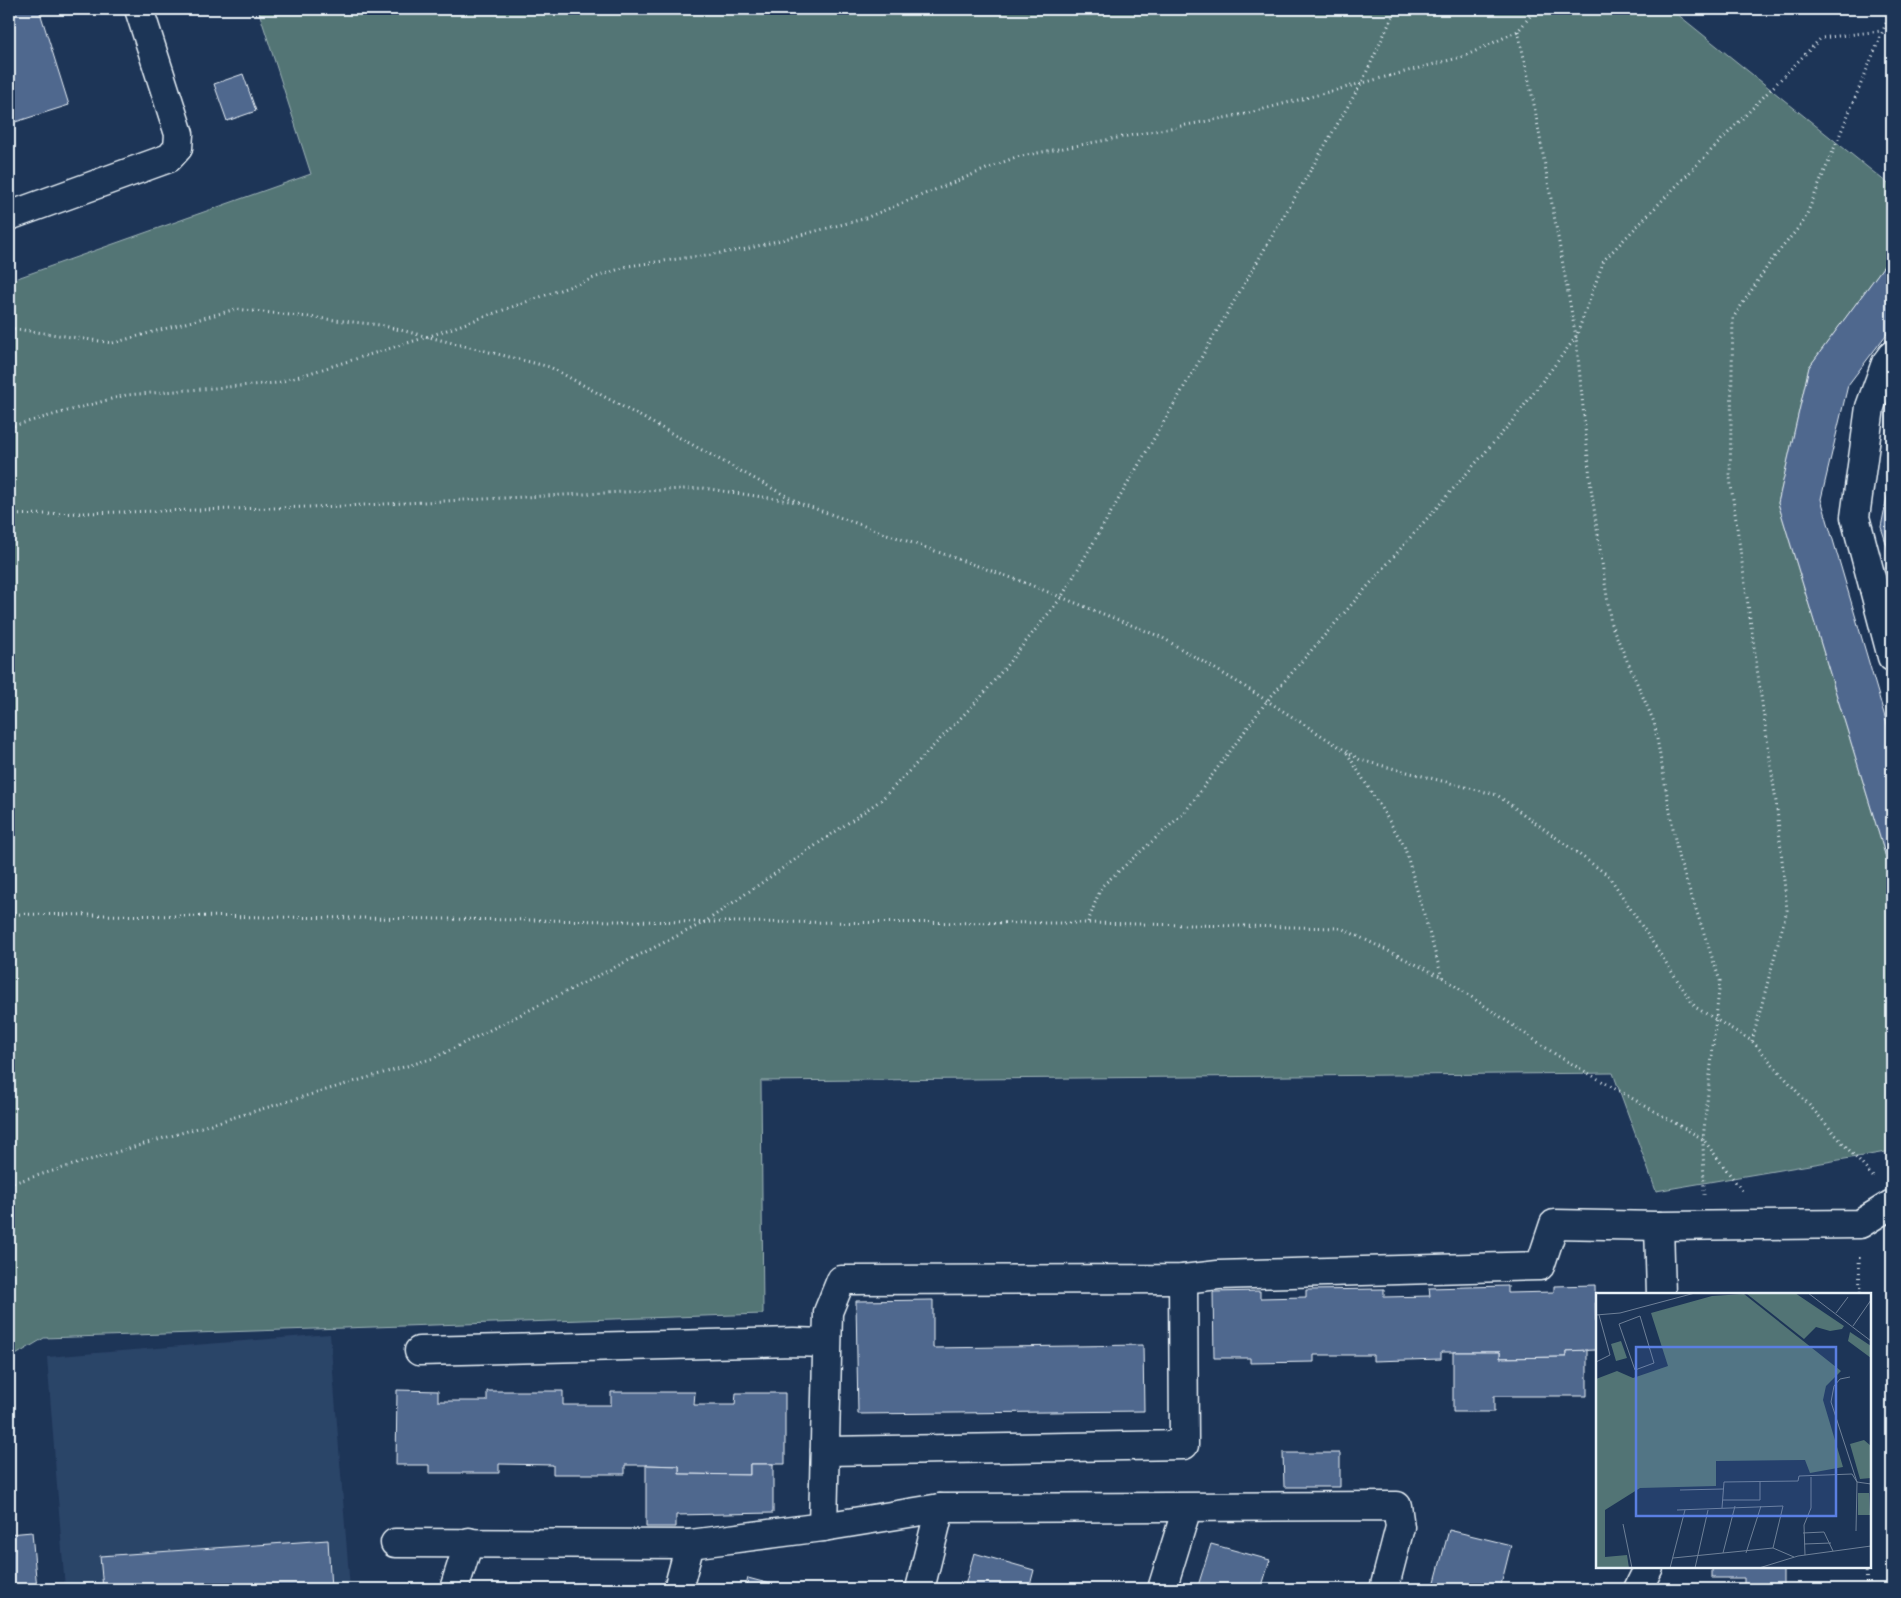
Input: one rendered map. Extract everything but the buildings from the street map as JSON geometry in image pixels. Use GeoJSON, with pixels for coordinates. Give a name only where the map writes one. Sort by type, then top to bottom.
{"type":"FeatureCollection","features":[{"type":"Feature","properties":{"kind":"lane"},"geometry":{"type":"LineString","coordinates":[[9,216],[169,158],[178,148],[178,134],[139,9]]}},
{"type":"Feature","properties":{"kind":"lane"},"geometry":{"type":"LineString","coordinates":[[1892,355],[1886,363],[1870,407],[1855,517],[1892,657]]}},
{"type":"Feature","properties":{"kind":"lane"},"geometry":{"type":"LineString","coordinates":[[823,1527],[828,1312],[841,1280],[1183,1279],[1218,1275],[1540,1266],[1554,1224],[1659,1226],[1860,1224],[1886,1195]]}},
{"type":"Feature","properties":{"kind":"lane"},"geometry":{"type":"LineString","coordinates":[[1659,1226],[1661,1293]]}},
{"type":"Feature","properties":{"kind":"lane"},"geometry":{"type":"LineString","coordinates":[[825,1451],[1184,1445],[1183,1279]]}},
{"type":"Feature","properties":{"kind":"lane"},"geometry":{"type":"LineString","coordinates":[[419,1351],[793,1342],[826,1343]]}},
{"type":"Feature","properties":{"kind":"lane"},"geometry":{"type":"LineString","coordinates":[[395,1543],[690,1544],[823,1527],[940,1508],[1397,1506],[1400,1527],[1384,1589]]}},
{"type":"Feature","properties":{"kind":"lane"},"geometry":{"type":"LineString","coordinates":[[920,1589],[940,1508]]}},
{"type":"Feature","properties":{"kind":"lane"},"geometry":{"type":"LineString","coordinates":[[1162,1589],[1187,1508]]}},
{"type":"Feature","properties":{"kind":"lane"},"geometry":{"type":"LineString","coordinates":[[454,1589],[469,1542]]}},
{"type":"Feature","properties":{"kind":"lane"},"geometry":{"type":"LineString","coordinates":[[678,1589],[690,1544]]}},
{"type":"Feature","properties":{"kind":"lane"},"geometry":{"type":"LineString","coordinates":[[1638,1589],[1648,1568]]}},
{"type":"Feature","properties":{"kind":"path"},"geometry":{"type":"LineString","coordinates":[[9,1184],[434,1058],[705,922],[881,800],[981,697],[1062,598],[1362,82],[1396,9]]}},
{"type":"Feature","properties":{"kind":"path"},"geometry":{"type":"LineString","coordinates":[[9,427],[126,395],[277,383],[427,337],[628,266],[742,250],[863,219],[1016,157],[1245,114],[1465,56],[1518,31],[1536,9]]}},
{"type":"Feature","properties":{"kind":"path"},"geometry":{"type":"LineString","coordinates":[[1752,1041],[1787,910],[1777,809],[1730,478],[1733,318],[1771,261],[1804,221],[1881,31],[1892,9]]}},
{"type":"Feature","properties":{"kind":"path"},"geometry":{"type":"LineString","coordinates":[[1518,31],[1533,99],[1576,337],[1591,488],[1612,624],[1654,722],[1678,856],[1720,981],[1703,1139],[1705,1225]]}},
{"type":"Feature","properties":{"kind":"path"},"geometry":{"type":"LineString","coordinates":[[1088,923],[1101,887],[1185,812],[1267,701],[1510,424],[1576,337],[1604,260],[1821,38],[1881,31]]}},
{"type":"Feature","properties":{"kind":"path"},"geometry":{"type":"LineString","coordinates":[[9,328],[113,343],[236,309],[380,325],[550,367],[799,503],[1062,598],[1161,637],[1360,760],[1497,796],[1609,876],[1695,1008],[1752,1041],[1886,1195]]}},
{"type":"Feature","properties":{"kind":"path"},"geometry":{"type":"LineString","coordinates":[[9,515],[346,506],[703,488],[799,503]]}},
{"type":"Feature","properties":{"kind":"path"},"geometry":{"type":"LineString","coordinates":[[1345,751],[1404,846],[1442,977]]}},
{"type":"Feature","properties":{"kind":"path"},"geometry":{"type":"LineString","coordinates":[[9,914],[705,922],[1088,923],[1341,928],[1442,977],[1558,1056],[1703,1139],[1767,1225]]}},
{"type":"Feature","properties":{"kind":"path"},"geometry":{"type":"LineString","coordinates":[[1860,1224],[1860,1293]]}},
{"type":"Feature","properties":{"kind":"path"},"geometry":{"type":"LineString","coordinates":[[1866,1568],[1867,1589]]}},
{"type":"Feature","properties":{"kind":"shaded area"},"geometry":{"type":"Polygon","coordinates":[[[330,1334],[350,1589],[65,1589],[47,1357],[330,1334]]]}},
{"type":"Feature","properties":{"kind":"green space"},"geometry":{"type":"Polygon","coordinates":[[[258,9],[1671,9],[1892,187],[1892,255],[1809,367],[1778,503],[1892,877],[1892,1151],[1656,1191],[1613,1073],[761,1081],[763,1314],[44,1338],[9,1359],[9,281],[311,174],[258,9]]]}}]}
